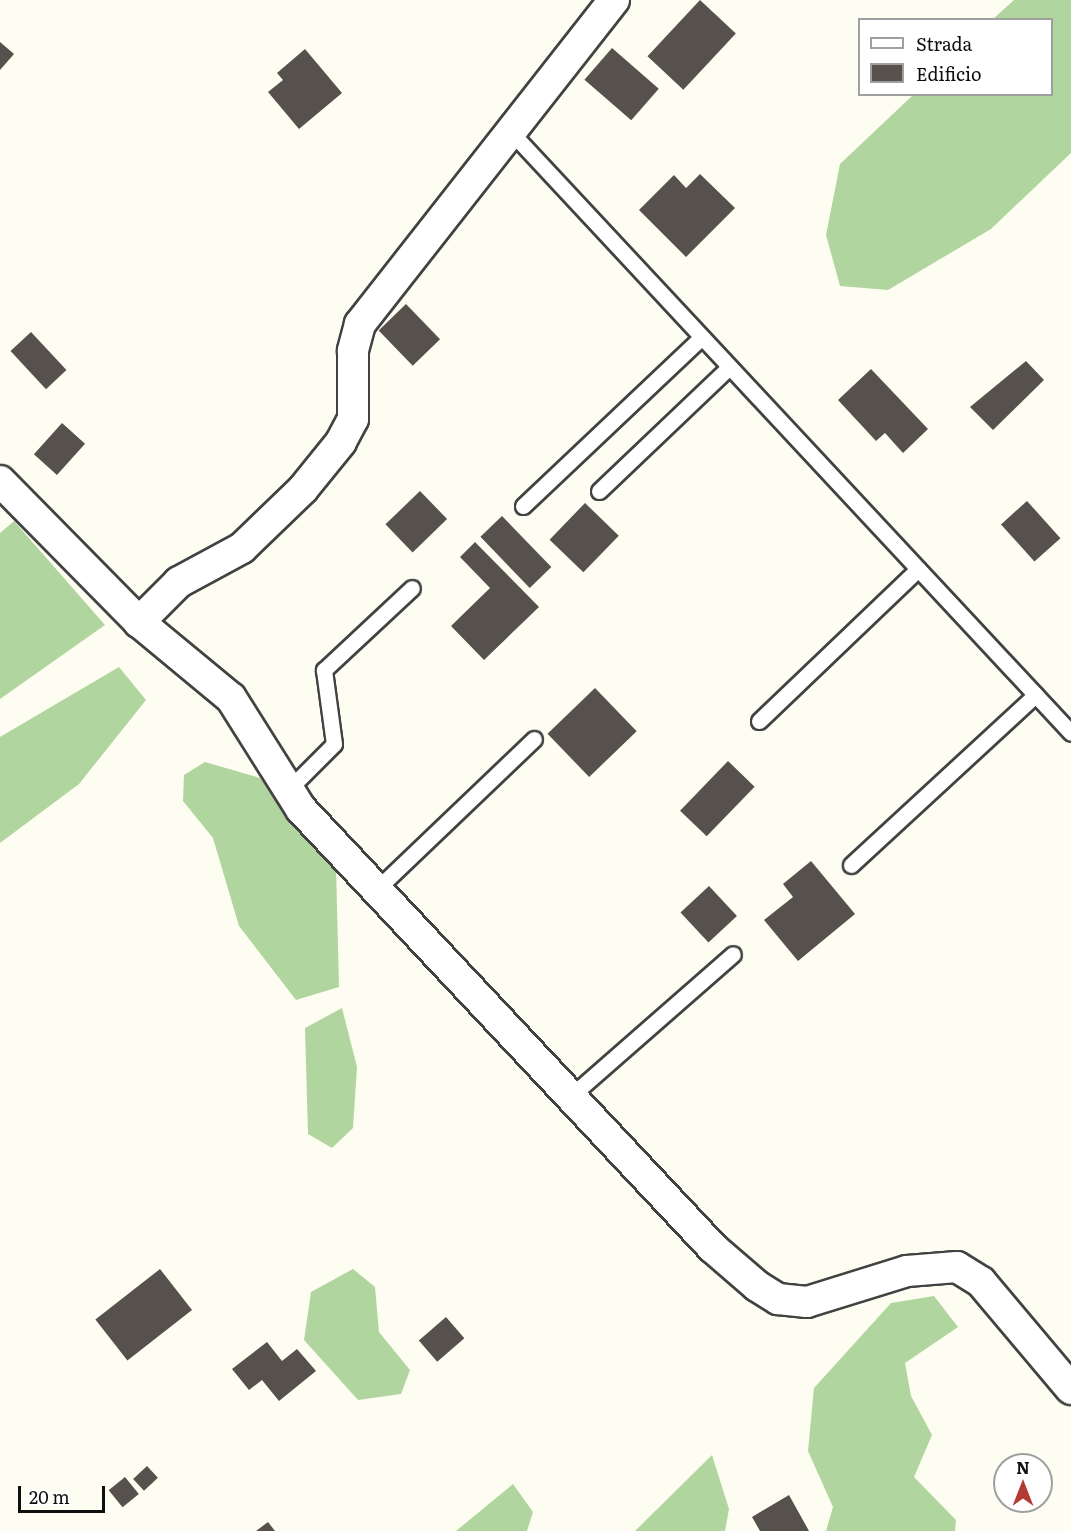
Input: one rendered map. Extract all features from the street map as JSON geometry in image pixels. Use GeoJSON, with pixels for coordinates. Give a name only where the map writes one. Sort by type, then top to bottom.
{"type":"FeatureCollection","features":[{"type":"Feature","properties":{"kind":"street"},"geometry":{"type":"LineString","coordinates":[[138,622],[178,582],[242,548],[303,489],[341,442],[353,419],[353,351],[360,324],[614,0]]}},
{"type":"Feature","properties":{"kind":"street"},"geometry":{"type":"LineString","coordinates":[[0,481],[138,622],[231,698],[288,790],[377,889],[713,1248],[770,1296],[807,1302],[907,1271],[957,1267],[981,1282],[1071,1389]]}},
{"type":"Feature","properties":{"kind":"lane"},"geometry":{"type":"LineString","coordinates":[[511,132],[1071,733]]}},
{"type":"Feature","properties":{"kind":"lane"},"geometry":{"type":"LineString","coordinates":[[523,506],[702,337]]}},
{"type":"Feature","properties":{"kind":"lane"},"geometry":{"type":"LineString","coordinates":[[599,491],[729,367]]}},
{"type":"Feature","properties":{"kind":"lane"},"geometry":{"type":"LineString","coordinates":[[759,721],[918,568]]}},
{"type":"Feature","properties":{"kind":"lane"},"geometry":{"type":"LineString","coordinates":[[288,790],[334,744],[324,670],[412,588]]}},
{"type":"Feature","properties":{"kind":"lane"},"geometry":{"type":"LineString","coordinates":[[851,865],[1035,695]]}},
{"type":"Feature","properties":{"kind":"lane"},"geometry":{"type":"LineString","coordinates":[[377,889],[534,739]]}},
{"type":"Feature","properties":{"kind":"lane"},"geometry":{"type":"LineString","coordinates":[[571,1096],[733,954]]}},
{"type":"Feature","properties":{"kind":"green space"},"geometry":{"type":"Polygon","coordinates":[[[1014,0],[1071,0],[1071,153],[991,229],[888,290],[840,286],[826,235],[840,164],[912,96],[1053,96],[1053,18],[994,18],[1014,0]]]}},
{"type":"Feature","properties":{"kind":"green space"},"geometry":{"type":"Polygon","coordinates":[[[14,521],[105,625],[0,699],[0,533],[14,521]]]}},
{"type":"Feature","properties":{"kind":"green space"},"geometry":{"type":"Polygon","coordinates":[[[119,667],[146,700],[79,784],[0,843],[0,737],[119,667]]]}},
{"type":"Feature","properties":{"kind":"green space"},"geometry":{"type":"Polygon","coordinates":[[[205,762],[260,778],[336,865],[339,987],[296,1000],[239,926],[213,838],[183,801],[184,775],[205,762]]]}},
{"type":"Feature","properties":{"kind":"green space"},"geometry":{"type":"Polygon","coordinates":[[[342,1008],[357,1067],[353,1128],[332,1148],[308,1134],[305,1028],[342,1008]]]}},
{"type":"Feature","properties":{"kind":"green space"},"geometry":{"type":"Polygon","coordinates":[[[353,1269],[375,1287],[379,1332],[410,1370],[401,1394],[358,1400],[304,1340],[311,1292],[353,1269]]]}},
{"type":"Feature","properties":{"kind":"green space"},"geometry":{"type":"Polygon","coordinates":[[[934,1296],[958,1327],[905,1363],[911,1396],[932,1435],[914,1477],[956,1520],[955,1531],[826,1531],[833,1507],[808,1451],[814,1388],[891,1303],[934,1296]]]}},
{"type":"Feature","properties":{"kind":"green space"},"geometry":{"type":"Polygon","coordinates":[[[712,1455],[729,1509],[725,1531],[635,1531],[712,1455]]]}},
{"type":"Feature","properties":{"kind":"green space"},"geometry":{"type":"Polygon","coordinates":[[[513,1484],[533,1512],[527,1531],[456,1531],[513,1484]]]}},
{"type":"Feature","properties":{"kind":"building"},"geometry":{"type":"Polygon","coordinates":[[[700,0],[736,33],[683,90],[647,56],[700,0]]]}},
{"type":"Feature","properties":{"kind":"building"},"geometry":{"type":"Polygon","coordinates":[[[0,42],[14,54],[0,70],[0,42]]]}},
{"type":"Feature","properties":{"kind":"building"},"geometry":{"type":"Polygon","coordinates":[[[612,48],[659,89],[631,120],[584,80],[612,48]]]}},
{"type":"Feature","properties":{"kind":"building"},"geometry":{"type":"Polygon","coordinates":[[[305,49],[342,93],[299,129],[268,92],[283,80],[277,73],[305,49]]]}},
{"type":"Feature","properties":{"kind":"building"},"geometry":{"type":"Polygon","coordinates":[[[700,174],[735,208],[686,257],[639,210],[674,175],[686,188],[700,174]]]}},
{"type":"Feature","properties":{"kind":"building"},"geometry":{"type":"Polygon","coordinates":[[[406,304],[440,339],[413,366],[379,330],[406,304]]]}},
{"type":"Feature","properties":{"kind":"building"},"geometry":{"type":"Polygon","coordinates":[[[31,332],[66,370],[46,389],[11,351],[31,332]]]}},
{"type":"Feature","properties":{"kind":"building"},"geometry":{"type":"Polygon","coordinates":[[[1026,361],[1044,380],[993,430],[970,407],[1026,361]]]}},
{"type":"Feature","properties":{"kind":"building"},"geometry":{"type":"Polygon","coordinates":[[[871,369],[928,429],[903,453],[885,433],[876,441],[838,400],[871,369]]]}},
{"type":"Feature","properties":{"kind":"building"},"geometry":{"type":"Polygon","coordinates":[[[62,423],[85,444],[57,475],[34,454],[62,423]]]}},
{"type":"Feature","properties":{"kind":"building"},"geometry":{"type":"Polygon","coordinates":[[[420,491],[447,519],[413,552],[385,524],[420,491]]]}},
{"type":"Feature","properties":{"kind":"building"},"geometry":{"type":"Polygon","coordinates":[[[1027,501],[1060,538],[1034,562],[1001,524],[1027,501]]]}},
{"type":"Feature","properties":{"kind":"building"},"geometry":{"type":"Polygon","coordinates":[[[585,503],[619,536],[583,572],[550,540],[585,503]]]}},
{"type":"Feature","properties":{"kind":"building"},"geometry":{"type":"Polygon","coordinates":[[[502,516],[551,567],[530,588],[480,537],[502,516]]]}},
{"type":"Feature","properties":{"kind":"building"},"geometry":{"type":"Polygon","coordinates":[[[475,542],[539,607],[484,660],[451,626],[490,588],[460,557],[475,542]]]}},
{"type":"Feature","properties":{"kind":"building"},"geometry":{"type":"Polygon","coordinates":[[[595,688],[637,731],[589,777],[548,734],[595,688]]]}},
{"type":"Feature","properties":{"kind":"building"},"geometry":{"type":"Polygon","coordinates":[[[728,761],[755,787],[707,836],[680,811],[728,761]]]}},
{"type":"Feature","properties":{"kind":"building"},"geometry":{"type":"Polygon","coordinates":[[[811,861],[855,914],[798,961],[764,920],[793,897],[783,884],[811,861]]]}},
{"type":"Feature","properties":{"kind":"building"},"geometry":{"type":"Polygon","coordinates":[[[709,886],[737,916],[708,943],[680,913],[709,886]]]}},
{"type":"Feature","properties":{"kind":"building"},"geometry":{"type":"Polygon","coordinates":[[[160,1269],[192,1310],[127,1360],[95,1319],[160,1269]]]}},
{"type":"Feature","properties":{"kind":"building"},"geometry":{"type":"Polygon","coordinates":[[[446,1317],[464,1338],[437,1362],[419,1341],[446,1317]]]}},
{"type":"Feature","properties":{"kind":"building"},"geometry":{"type":"Polygon","coordinates":[[[267,1342],[282,1361],[297,1349],[316,1371],[279,1401],[262,1380],[249,1390],[232,1369],[267,1342]]]}},
{"type":"Feature","properties":{"kind":"building"},"geometry":{"type":"Polygon","coordinates":[[[147,1466],[158,1478],[144,1491],[133,1479],[147,1466]]]}},
{"type":"Feature","properties":{"kind":"building"},"geometry":{"type":"Polygon","coordinates":[[[125,1477],[139,1494],[123,1507],[109,1490],[125,1477]]]}},
{"type":"Feature","properties":{"kind":"building"},"geometry":{"type":"Polygon","coordinates":[[[789,1495],[809,1531],[760,1531],[752,1517],[789,1495]]]}},
{"type":"Feature","properties":{"kind":"building"},"geometry":{"type":"Polygon","coordinates":[[[268,1522],[275,1531],[256,1531],[268,1522]]]}}]}
